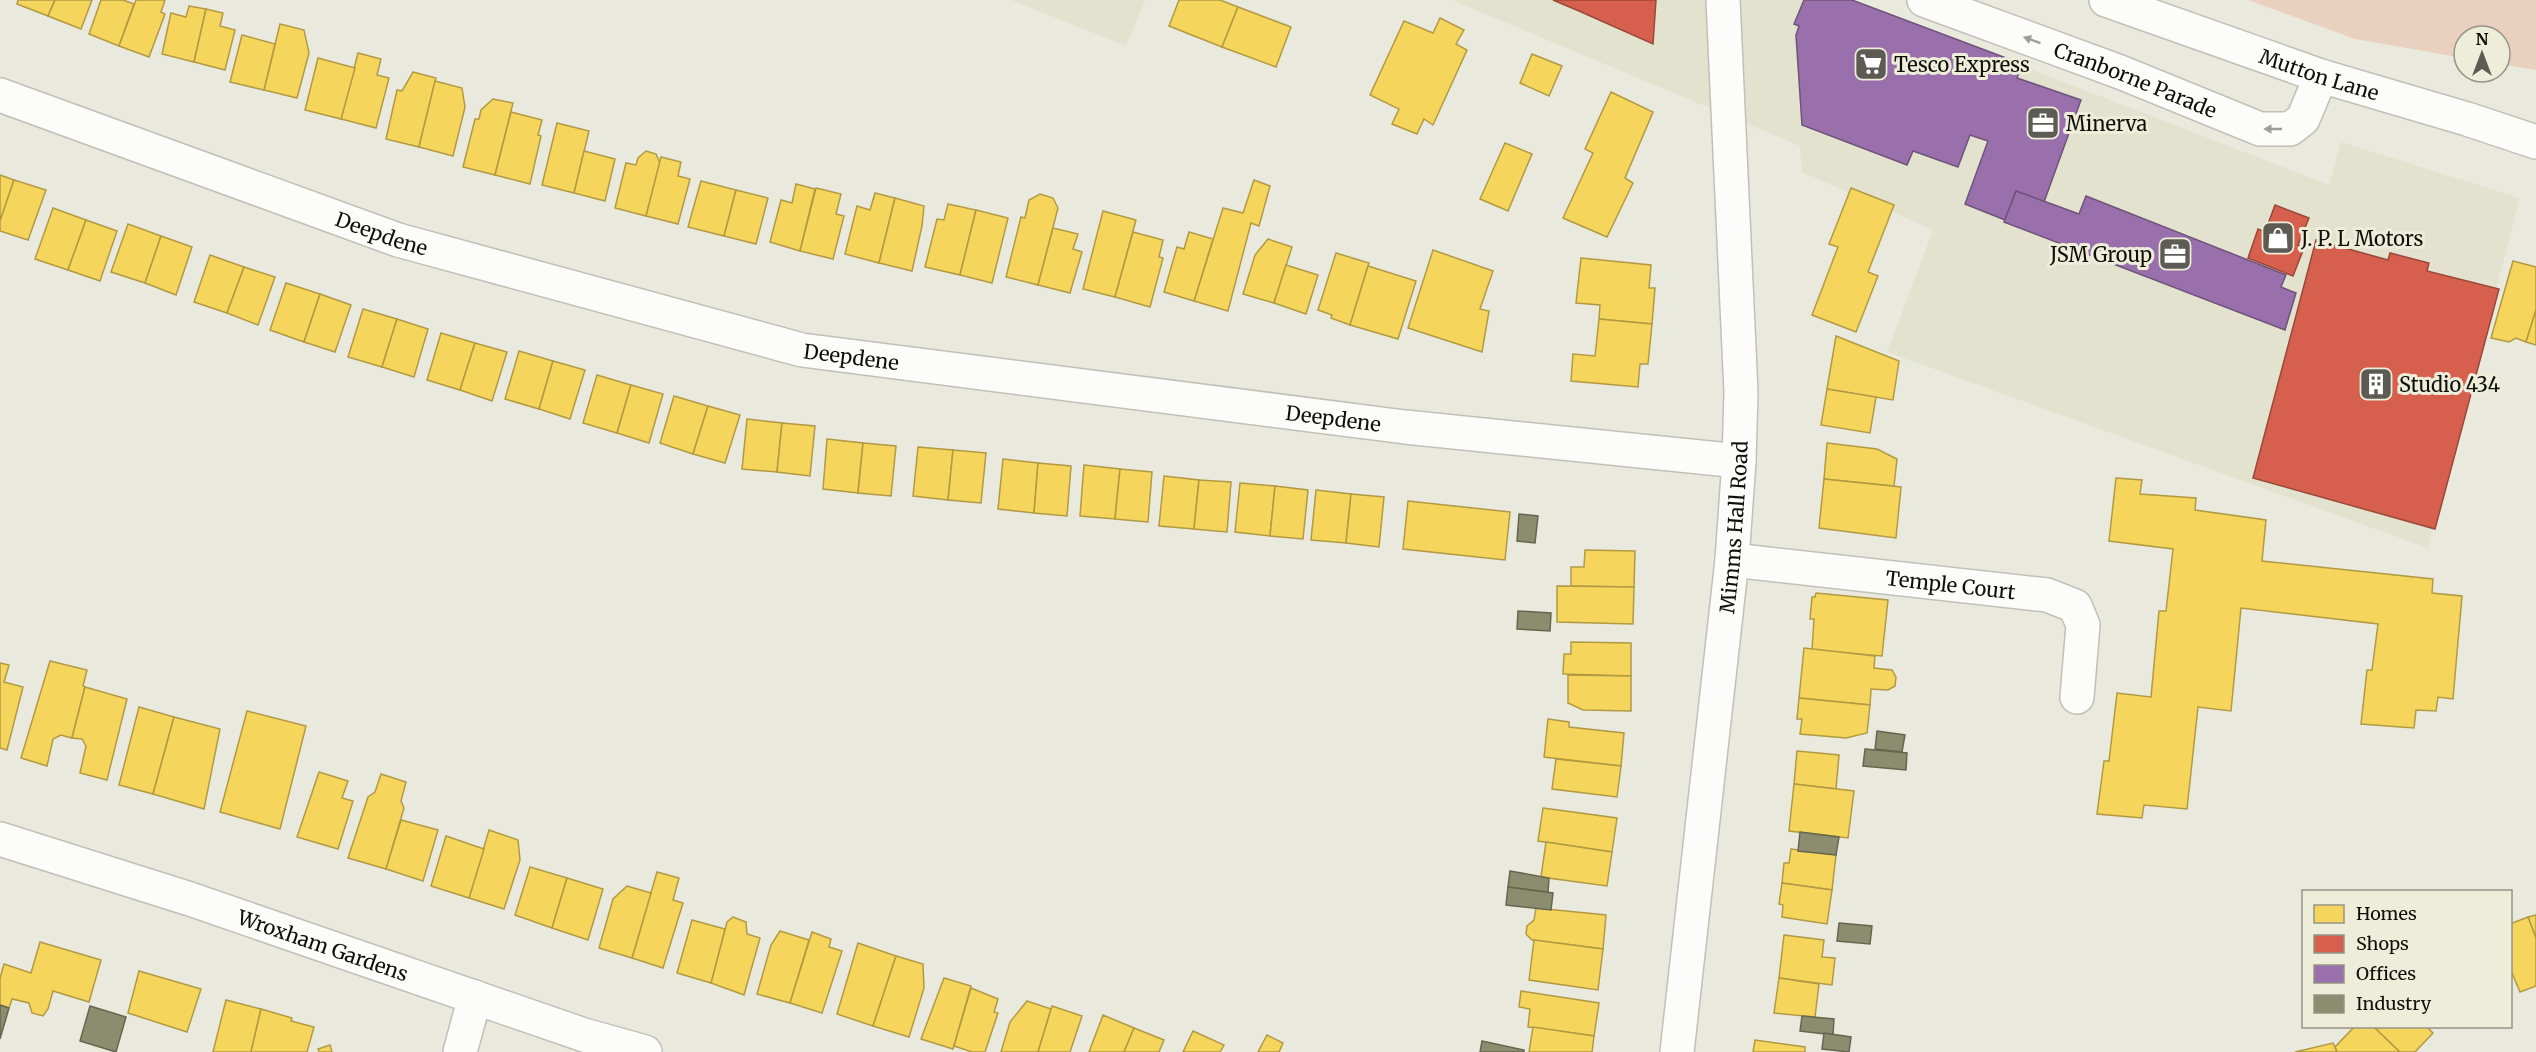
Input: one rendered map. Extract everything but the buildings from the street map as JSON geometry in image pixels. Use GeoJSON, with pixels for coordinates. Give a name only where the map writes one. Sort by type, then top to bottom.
{"type":"FeatureCollection","features":[{"type":"Feature","properties":{"kind":"street","name":"Mimms Hall Road"},"geometry":{"type":"LineString","coordinates":[[1677,1052],[1732,560],[1739,461],[1740,381],[1723,0]]}},
{"type":"Feature","properties":{"kind":"street","name":"Cranborne Parade"},"geometry":{"type":"LineString","coordinates":[[1924,0],[2120,72],[2260,129],[2290,129],[2303,119],[2321,76]]}},
{"type":"Feature","properties":{"kind":"street","name":"Mutton Lane"},"geometry":{"type":"LineString","coordinates":[[2106,0],[2321,76],[2536,142]]}},
{"type":"Feature","properties":{"kind":"street","name":"Deepdene"},"geometry":{"type":"LineString","coordinates":[[0,95],[398,240],[802,350],[1405,427],[1739,461]]}},
{"type":"Feature","properties":{"kind":"street","name":"Temple Court"},"geometry":{"type":"LineString","coordinates":[[1732,560],[2047,595],[2075,606],[2083,625],[2077,697]]}},
{"type":"Feature","properties":{"kind":"street","name":"Wroxham Gardens"},"geometry":{"type":"LineString","coordinates":[[0,839],[190,899],[584,1035],[645,1052]]}},
{"type":"Feature","properties":{"kind":"street"},"geometry":{"type":"LineString","coordinates":[[460,1052],[475,996]]}},
{"type":"Feature","properties":{"kind":"shaded area"},"geometry":{"type":"Polygon","coordinates":[[[1011,0],[1145,0],[1126,46],[1011,0]]]}},
{"type":"Feature","properties":{"kind":"shaded area"},"geometry":{"type":"Polygon","coordinates":[[[1452,0],[1852,0],[2329,185],[2341,142],[2520,198],[2428,548],[1887,352],[1933,230],[1802,172],[1800,146],[1452,0]]]}},
{"type":"Feature","properties":{"kind":"shaded area"},"geometry":{"type":"Polygon","coordinates":[[[2248,0],[2536,0],[2536,70],[2512,66],[2512,24],[2452,24],[2452,56],[2355,39],[2248,0]]]}},
{"type":"Feature","properties":{"kind":"place","name":"Tesco Express"},"geometry":{"type":"Point","coordinates":[1871,64]}},
{"type":"Feature","properties":{"kind":"place","name":"Minerva"},"geometry":{"type":"Point","coordinates":[2043,123]}},
{"type":"Feature","properties":{"kind":"place","name":"J. P. L Motors"},"geometry":{"type":"Point","coordinates":[2278,238]}},
{"type":"Feature","properties":{"kind":"place","name":"JSM Group"},"geometry":{"type":"Point","coordinates":[2175,254]}},
{"type":"Feature","properties":{"kind":"place","name":"Studio 434"},"geometry":{"type":"Point","coordinates":[2376,384]}}]}
